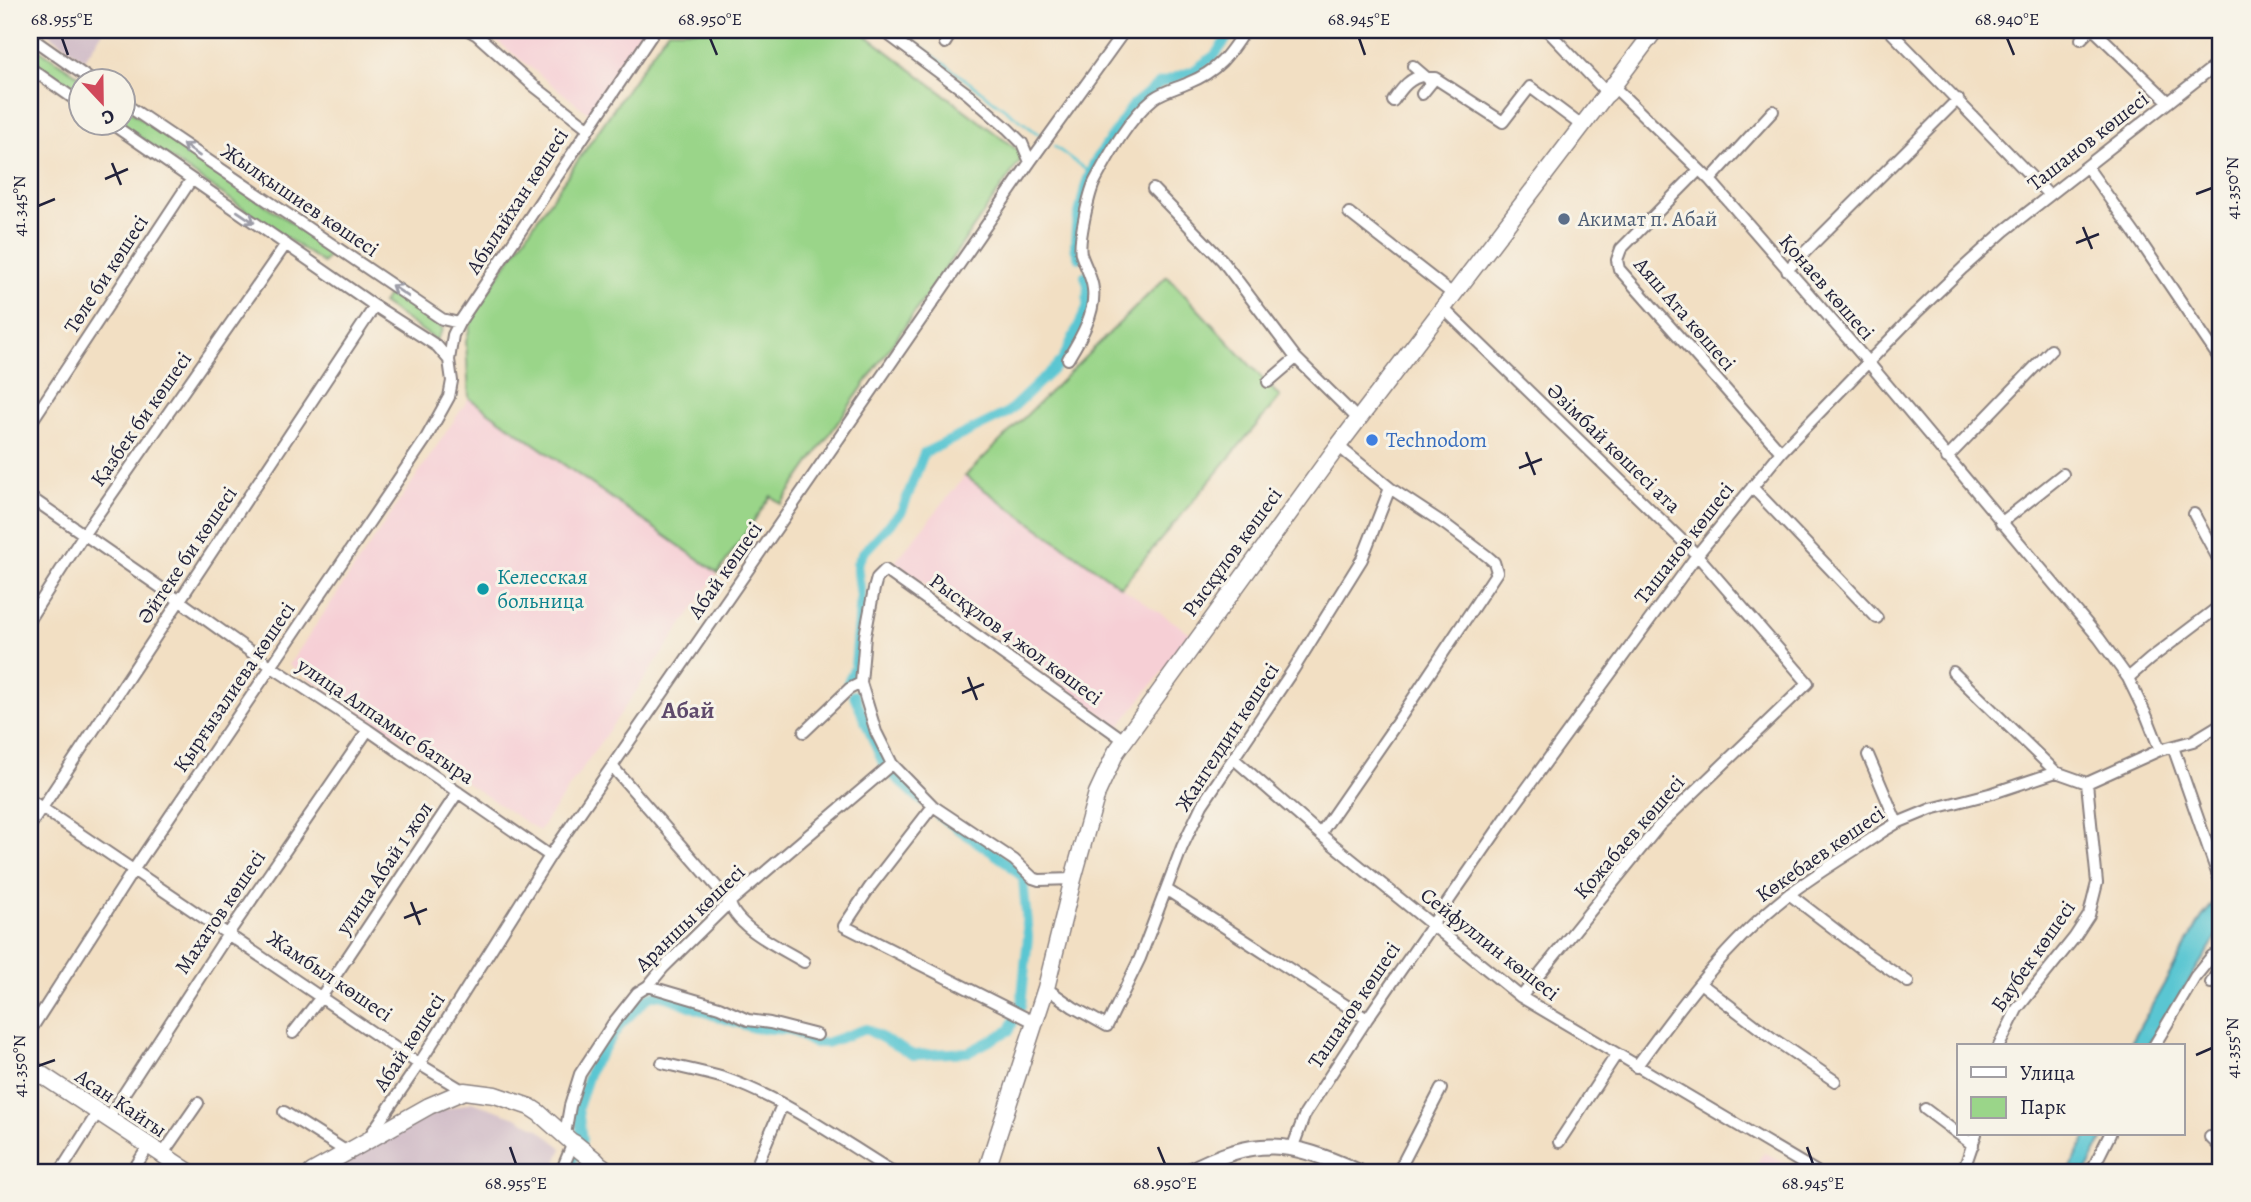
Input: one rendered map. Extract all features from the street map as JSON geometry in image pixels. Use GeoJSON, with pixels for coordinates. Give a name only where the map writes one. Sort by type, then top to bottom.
{"type":"FeatureCollection","features":[{"type":"Feature","properties":{"kind":"main road","name":"Рысқұлов көшесі"},"geometry":{"type":"LineString","coordinates":[[986,1172],[1046,988],[1097,793],[1108,766],[1124,740],[1358,419],[1655,30]]}},
{"type":"Feature","properties":{"kind":"main road","name":"Асан Кайгы"},"geometry":{"type":"LineString","coordinates":[[30,1067],[189,1172]]}},
{"type":"Feature","properties":{"kind":"main road","name":"Жамбыл көшесі"},"geometry":{"type":"LineString","coordinates":[[464,1091],[495,1095],[530,1107],[610,1172]]}},
{"type":"Feature","properties":{"kind":"main road"},"geometry":{"type":"LineString","coordinates":[[312,1172],[429,1106],[464,1091]]}},
{"type":"Feature","properties":{"kind":"street","name":"Абылайхан көшесі"},"geometry":{"type":"LineString","coordinates":[[449,360],[453,335],[459,323],[588,128],[468,30]]}},
{"type":"Feature","properties":{"kind":"street"},"geometry":{"type":"LineString","coordinates":[[588,128],[655,30]]}},
{"type":"Feature","properties":{"kind":"street"},"geometry":{"type":"LineString","coordinates":[[882,30],[968,94],[1008,129],[1023,143],[1030,162]]}},
{"type":"Feature","properties":{"kind":"street"},"geometry":{"type":"LineString","coordinates":[[946,43],[954,30]]}},
{"type":"Feature","properties":{"kind":"street","name":"Абай көшесі"},"geometry":{"type":"LineString","coordinates":[[368,1140],[419,1065],[550,856],[1030,162],[1125,30]]}},
{"type":"Feature","properties":{"kind":"street"},"geometry":{"type":"LineString","coordinates":[[1068,359],[1080,340],[1092,306],[1093,290],[1080,242],[1094,184],[1142,109],[1161,94],[1209,74],[1227,57],[1245,30]]}},
{"type":"Feature","properties":{"kind":"street","name":"Қонаев көшесі"},"geometry":{"type":"LineString","coordinates":[[1547,30],[1710,180],[1868,362],[2099,638],[2128,678],[2161,750]]}},
{"type":"Feature","properties":{"kind":"street"},"geometry":{"type":"LineString","coordinates":[[1889,30],[2049,195]]}},
{"type":"Feature","properties":{"kind":"street"},"geometry":{"type":"LineString","coordinates":[[2081,39],[2092,30],[2169,102]]}},
{"type":"Feature","properties":{"kind":"street"},"geometry":{"type":"LineString","coordinates":[[30,37],[71,66]]}},
{"type":"Feature","properties":{"kind":"street","name":"Ташанов көшесі"},"geometry":{"type":"LineString","coordinates":[[1292,1149],[1305,1114],[1432,924],[1697,555],[1781,452],[1962,268],[2049,195],[2221,61]]}},
{"type":"Feature","properties":{"kind":"street"},"geometry":{"type":"LineString","coordinates":[[1413,66],[1423,76],[1436,78],[1503,122],[1530,87],[1582,126]]}},
{"type":"Feature","properties":{"kind":"street"},"geometry":{"type":"LineString","coordinates":[[30,68],[66,93]]}},
{"type":"Feature","properties":{"kind":"street"},"geometry":{"type":"LineString","coordinates":[[1394,101],[1408,82],[1423,76]]}},
{"type":"Feature","properties":{"kind":"street"},"geometry":{"type":"LineString","coordinates":[[1422,94],[1436,78]]}},
{"type":"Feature","properties":{"kind":"street"},"geometry":{"type":"LineString","coordinates":[[1787,270],[1958,99]]}},
{"type":"Feature","properties":{"kind":"street","name":"Жылқышиев көшесі"},"geometry":{"type":"LineString","coordinates":[[136,111],[442,319],[459,323]]}},
{"type":"Feature","properties":{"kind":"street"},"geometry":{"type":"LineString","coordinates":[[1710,180],[1773,111]]}},
{"type":"Feature","properties":{"kind":"street"},"geometry":{"type":"LineString","coordinates":[[129,136],[432,343],[449,360]]}},
{"type":"Feature","properties":{"kind":"street"},"geometry":{"type":"LineString","coordinates":[[2087,167],[2221,360]]}},
{"type":"Feature","properties":{"kind":"street","name":"Аяш Ата көшесі"},"geometry":{"type":"LineString","coordinates":[[1699,170],[1621,249],[1619,269],[1781,452]]}},
{"type":"Feature","properties":{"kind":"street","name":"Төле би көшесі"},"geometry":{"type":"LineString","coordinates":[[30,424],[191,180]]}},
{"type":"Feature","properties":{"kind":"street"},"geometry":{"type":"LineString","coordinates":[[1153,188],[1222,260],[1296,358],[1358,419]]}},
{"type":"Feature","properties":{"kind":"street"},"geometry":{"type":"LineString","coordinates":[[1349,213],[1454,295]]}},
{"type":"Feature","properties":{"kind":"street","name":"Қазбек би көшесі"},"geometry":{"type":"LineString","coordinates":[[30,618],[84,534],[286,244]]}},
{"type":"Feature","properties":{"kind":"street","name":"Әйтеке би көшесі"},"geometry":{"type":"LineString","coordinates":[[30,826],[375,306]]}},
{"type":"Feature","properties":{"kind":"street","name":"Әзімбай көшесі ата"},"geometry":{"type":"LineString","coordinates":[[1443,308],[1697,555],[1808,684]]}},
{"type":"Feature","properties":{"kind":"street"},"geometry":{"type":"LineString","coordinates":[[432,343],[453,335]]}},
{"type":"Feature","properties":{"kind":"street"},"geometry":{"type":"LineString","coordinates":[[1947,458],[2051,350]]}},
{"type":"Feature","properties":{"kind":"street"},"geometry":{"type":"LineString","coordinates":[[1268,382],[1296,358]]}},
{"type":"Feature","properties":{"kind":"street","name":"Қырғызалиева көшесі"},"geometry":{"type":"LineString","coordinates":[[30,1031],[134,869],[445,407],[452,381],[449,360]]}},
{"type":"Feature","properties":{"kind":"street"},"geometry":{"type":"LineString","coordinates":[[1320,834],[1497,572],[1494,562],[1488,556],[1390,488],[1338,446]]}},
{"type":"Feature","properties":{"kind":"street"},"geometry":{"type":"LineString","coordinates":[[2001,523],[2063,474]]}},
{"type":"Feature","properties":{"kind":"street"},"geometry":{"type":"LineString","coordinates":[[1752,487],[1877,618]]}},
{"type":"Feature","properties":{"kind":"street","name":"Жангелдин көшесі"},"geometry":{"type":"LineString","coordinates":[[1046,988],[1107,1026],[1140,958],[1182,847],[1202,805],[1293,670],[1362,559],[1390,488]]}},
{"type":"Feature","properties":{"kind":"street","name":"улица Алпамыс батыра"},"geometry":{"type":"LineString","coordinates":[[30,497],[272,667],[550,856]]}},
{"type":"Feature","properties":{"kind":"street"},"geometry":{"type":"LineString","coordinates":[[2194,514],[2221,564]]}},
{"type":"Feature","properties":{"kind":"street","name":"Рысқұлов 4 жол көшесі"},"geometry":{"type":"LineString","coordinates":[[861,683],[865,636],[874,589],[877,578],[885,570],[1124,740]]}},
{"type":"Feature","properties":{"kind":"street"},"geometry":{"type":"LineString","coordinates":[[2128,678],[2221,605]]}},
{"type":"Feature","properties":{"kind":"street"},"geometry":{"type":"LineString","coordinates":[[1953,672],[2056,772],[2087,783],[2161,750],[2193,741],[2221,724]]}},
{"type":"Feature","properties":{"kind":"street"},"geometry":{"type":"LineString","coordinates":[[804,732],[849,689],[861,683],[876,732],[892,764],[933,806],[1014,860],[1033,878],[1073,879]]}},
{"type":"Feature","properties":{"kind":"street","name":"Қожабаев көшесі"},"geometry":{"type":"LineString","coordinates":[[1521,997],[1659,826],[1808,684]]}},
{"type":"Feature","properties":{"kind":"street","name":"Махатов көшесі"},"geometry":{"type":"LineString","coordinates":[[60,1172],[103,1115],[368,730]]}},
{"type":"Feature","properties":{"kind":"street"},"geometry":{"type":"LineString","coordinates":[[2173,747],[2221,884]]}},
{"type":"Feature","properties":{"kind":"street"},"geometry":{"type":"LineString","coordinates":[[1868,755],[1897,823]]}},
{"type":"Feature","properties":{"kind":"street","name":"Сейфуллин көшесі"},"geometry":{"type":"LineString","coordinates":[[1234,759],[1320,834],[1521,997],[1817,1172]]}},
{"type":"Feature","properties":{"kind":"street","name":"Араншы көшесі"},"geometry":{"type":"LineString","coordinates":[[561,1172],[571,1141],[576,1086],[586,1062],[625,1007],[637,993],[649,986],[663,968],[730,902],[892,764]]}},
{"type":"Feature","properties":{"kind":"street"},"geometry":{"type":"LineString","coordinates":[[612,766],[730,902],[731,909],[746,926],[804,962]]}},
{"type":"Feature","properties":{"kind":"street","name":"Көкебаев көшесі"},"geometry":{"type":"LineString","coordinates":[[1636,1067],[1724,953],[1789,894],[1897,823],[1931,809],[1993,793],[2056,772]]}},
{"type":"Feature","properties":{"kind":"street","name":"Баубек көшесі"},"geometry":{"type":"LineString","coordinates":[[1999,1044],[2017,1009],[2089,915],[2097,883],[2087,783]]}},
{"type":"Feature","properties":{"kind":"street","name":"улица Абай 1 жол"},"geometry":{"type":"LineString","coordinates":[[293,1033],[321,996],[458,792]]}},
{"type":"Feature","properties":{"kind":"street","name":"Жамбыл көшесі"},"geometry":{"type":"LineString","coordinates":[[30,800],[419,1065],[464,1091]]}},
{"type":"Feature","properties":{"kind":"street"},"geometry":{"type":"LineString","coordinates":[[933,806],[870,887],[845,926],[1034,1022]]}},
{"type":"Feature","properties":{"kind":"street"},"geometry":{"type":"LineString","coordinates":[[522,836],[529,825]]}},
{"type":"Feature","properties":{"kind":"street"},"geometry":{"type":"LineString","coordinates":[[1167,890],[1367,1019]]}},
{"type":"Feature","properties":{"kind":"street"},"geometry":{"type":"LineString","coordinates":[[1789,894],[1908,982]]}},
{"type":"Feature","properties":{"kind":"street"},"geometry":{"type":"LineString","coordinates":[[2155,1044],[2194,977],[2212,956],[2221,955]]}},
{"type":"Feature","properties":{"kind":"street"},"geometry":{"type":"LineString","coordinates":[[2211,983],[2221,967]]}},
{"type":"Feature","properties":{"kind":"street"},"geometry":{"type":"LineString","coordinates":[[1700,983],[1772,1038],[1835,1081]]}},
{"type":"Feature","properties":{"kind":"street"},"geometry":{"type":"LineString","coordinates":[[649,986],[719,1007],[748,1020],[817,1035]]}},
{"type":"Feature","properties":{"kind":"street"},"geometry":{"type":"LineString","coordinates":[[1559,1142],[1616,1055]]}},
{"type":"Feature","properties":{"kind":"street"},"geometry":{"type":"LineString","coordinates":[[662,1063],[723,1078],[782,1105],[894,1172]]}},
{"type":"Feature","properties":{"kind":"street"},"geometry":{"type":"LineString","coordinates":[[1398,1172],[1441,1089]]}},
{"type":"Feature","properties":{"kind":"street"},"geometry":{"type":"LineString","coordinates":[[132,1172],[155,1151],[198,1103]]}},
{"type":"Feature","properties":{"kind":"street"},"geometry":{"type":"LineString","coordinates":[[754,1172],[782,1105]]}},
{"type":"Feature","properties":{"kind":"street"},"geometry":{"type":"LineString","coordinates":[[1925,1109],[1957,1128]]}},
{"type":"Feature","properties":{"kind":"street"},"geometry":{"type":"LineString","coordinates":[[284,1112],[347,1152]]}},
{"type":"Feature","properties":{"kind":"street"},"geometry":{"type":"LineString","coordinates":[[2091,1172],[2109,1136]]}},
{"type":"Feature","properties":{"kind":"street"},"geometry":{"type":"LineString","coordinates":[[2210,1137],[2221,1148]]}},
{"type":"Feature","properties":{"kind":"street"},"geometry":{"type":"LineString","coordinates":[[1963,1172],[1975,1139]]}},
{"type":"Feature","properties":{"kind":"street"},"geometry":{"type":"LineString","coordinates":[[1186,1172],[1241,1149],[1269,1146],[1332,1160],[1359,1172]]}},
{"type":"Feature","properties":{"kind":"shaded area"},"geometry":{"type":"Polygon","coordinates":[[[50,30],[104,30],[84,60],[49,34],[50,30]]]}},
{"type":"Feature","properties":{"kind":"shaded area"},"geometry":{"type":"Polygon","coordinates":[[[483,30],[646,30],[589,114],[483,30]]]}},
{"type":"Feature","properties":{"kind":"shaded area"},"geometry":{"type":"Polygon","coordinates":[[[469,398],[718,573],[539,831],[289,665],[469,398]]]}},
{"type":"Feature","properties":{"kind":"shaded area"},"geometry":{"type":"Polygon","coordinates":[[[965,476],[1192,634],[1119,727],[895,562],[965,476]]]}},
{"type":"Feature","properties":{"kind":"shaded area"},"geometry":{"type":"Polygon","coordinates":[[[472,1102],[516,1117],[539,1129],[562,1148],[552,1172],[322,1172],[439,1111],[472,1102]]]}},
{"type":"Feature","properties":{"kind":"shaded area"},"geometry":{"type":"Polygon","coordinates":[[[1764,1152],[1799,1172],[1751,1172],[1764,1152]]]}},
{"type":"Feature","properties":{"kind":"green space"},"geometry":{"type":"Polygon","coordinates":[[[668,30],[859,30],[1024,155],[781,504],[771,496],[718,573],[469,398],[466,341],[472,319],[494,282],[668,30]]]}},
{"type":"Feature","properties":{"kind":"green space"},"geometry":{"type":"Polygon","coordinates":[[[37,48],[66,67],[66,86],[31,61],[37,48]]]}},
{"type":"Feature","properties":{"kind":"green space"},"geometry":{"type":"Polygon","coordinates":[[[136,115],[332,251],[323,263],[136,135],[136,115]]]}},
{"type":"Feature","properties":{"kind":"green space"},"geometry":{"type":"Polygon","coordinates":[[[1167,276],[1280,397],[1121,587],[965,476],[1167,276]]]}},
{"type":"Feature","properties":{"kind":"green space"},"geometry":{"type":"Polygon","coordinates":[[[392,291],[443,329],[436,340],[382,303],[392,291]]]}},
{"type":"Feature","properties":{"kind":"water"},"geometry":{"type":"Polygon","coordinates":[[[2221,894],[2221,930],[2149,1044],[2130,1044],[2202,917],[2221,894]]]}},
{"type":"Feature","properties":{"kind":"water"},"geometry":{"type":"Polygon","coordinates":[[[2086,1136],[2104,1136],[2086,1172],[2069,1172],[2086,1136]]]}},
{"type":"Feature","properties":{"kind":"waterway"},"geometry":{"type":"LineString","coordinates":[[899,30],[1041,136]]}},
{"type":"Feature","properties":{"kind":"waterway"},"geometry":{"type":"LineString","coordinates":[[1079,258],[1075,248],[1076,227],[1086,184],[1094,163],[1133,105],[1160,83],[1193,71],[1215,55],[1233,30]]}},
{"type":"Feature","properties":{"kind":"waterway"},"geometry":{"type":"LineString","coordinates":[[1054,146],[1090,173]]}},
{"type":"Feature","properties":{"kind":"waterway"},"geometry":{"type":"LineString","coordinates":[[848,682],[855,667],[861,597],[857,564],[863,553],[902,511],[924,453],[1007,413],[1062,361],[1087,308],[1088,285],[1085,276]]}},
{"type":"Feature","properties":{"kind":"waterway"},"geometry":{"type":"LineString","coordinates":[[854,695],[883,763]]}},
{"type":"Feature","properties":{"kind":"waterway"},"geometry":{"type":"LineString","coordinates":[[892,774],[922,801]]}},
{"type":"Feature","properties":{"kind":"waterway"},"geometry":{"type":"LineString","coordinates":[[939,816],[1009,864],[1023,878],[1028,937],[1021,1006]]}},
{"type":"Feature","properties":{"kind":"waterway"},"geometry":{"type":"LineString","coordinates":[[567,1172],[582,1140],[578,1108],[591,1068],[621,1024],[649,997],[660,994],[754,1028],[791,1030],[813,1043],[826,1043],[866,1029],[913,1055],[969,1052],[1010,1030],[1014,1020]]}},
{"type":"Feature","properties":{"kind":"place","name":"Акимат п. Абай"},"geometry":{"type":"Point","coordinates":[1564,219]}},
{"type":"Feature","properties":{"kind":"place","name":"Technodom"},"geometry":{"type":"Point","coordinates":[1372,440]}},
{"type":"Feature","properties":{"kind":"place","name":"Келесская больница"},"geometry":{"type":"Point","coordinates":[483,589]}},
{"type":"Feature","properties":{"kind":"district","name":"Абай"},"geometry":{"type":"Point","coordinates":[688,710]}}]}
